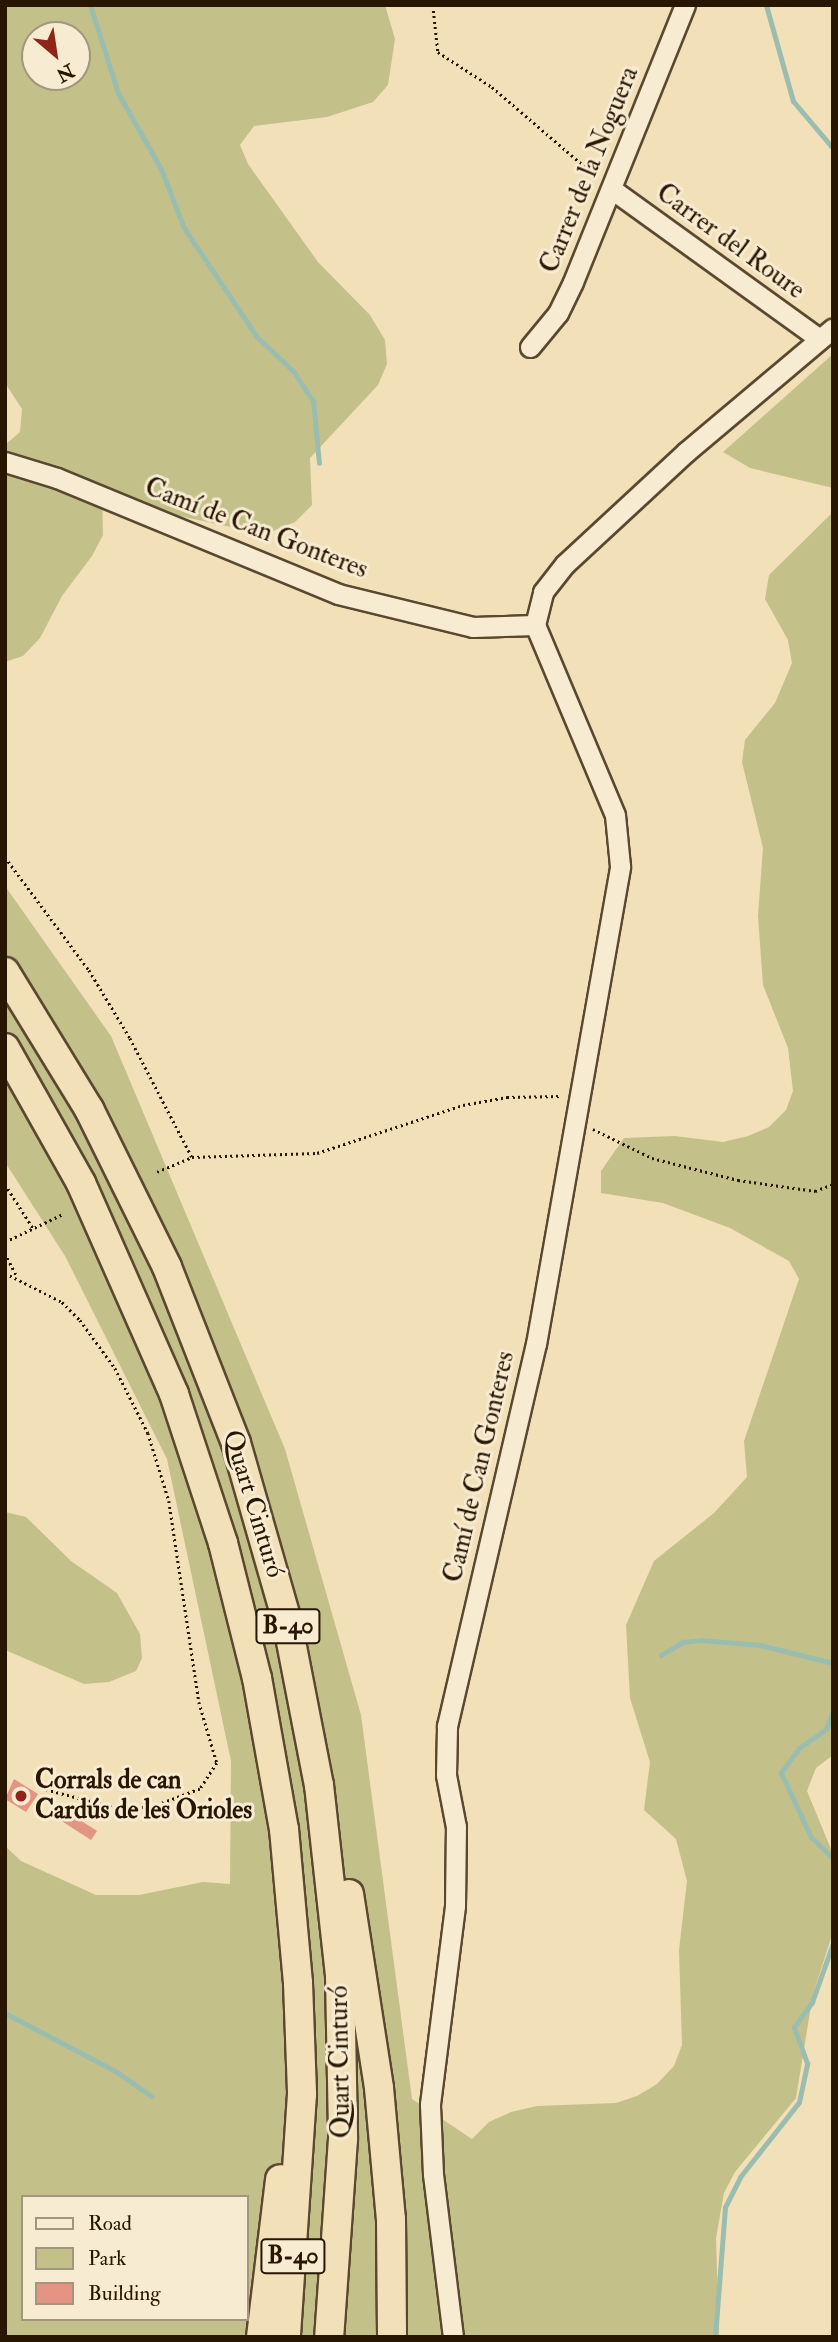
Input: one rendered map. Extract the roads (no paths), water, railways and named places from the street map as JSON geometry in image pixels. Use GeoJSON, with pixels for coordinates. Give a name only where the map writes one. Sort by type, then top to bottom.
{"type":"FeatureCollection","features":[{"type":"Feature","properties":{"kind":"highway","name":"Quart Cinturó"},"geometry":{"type":"LineString","coordinates":[[5,972],[107,1144],[167,1267],[210,1370],[265,1536],[319,1785],[340,1976],[343,2055],[339,2233],[330,2337]]}},
{"type":"Feature","properties":{"kind":"highway","name":"Quart Cinturó"},"geometry":{"type":"LineString","coordinates":[[5,1048],[92,1204],[174,1394],[240,1603],[278,1792],[297,1969],[302,2094],[286,2337]]}},
{"type":"Feature","properties":{"kind":"highway"},"geometry":{"type":"LineString","coordinates":[[319,1785],[343,1860],[379,2088],[391,2219],[392,2337]]}},
{"type":"Feature","properties":{"kind":"highway"},"geometry":{"type":"LineString","coordinates":[[261,2337],[275,2241],[283,2126],[275,1881],[278,1792]]}},
{"type":"Feature","properties":{"kind":"street","name":"Carrer de la Noguera"},"geometry":{"type":"LineString","coordinates":[[530,347],[558,313],[613,190],[685,5]]}},
{"type":"Feature","properties":{"kind":"street","name":"Carrer del Roure"},"geometry":{"type":"LineString","coordinates":[[613,190],[825,332]]}},
{"type":"Feature","properties":{"kind":"street"},"geometry":{"type":"LineString","coordinates":[[535,625],[543,592],[565,564],[825,332]]}},
{"type":"Feature","properties":{"kind":"street","name":"Camí de Can Gonteres"},"geometry":{"type":"LineString","coordinates":[[5,462],[57,478],[338,594],[473,627],[535,625],[615,815],[620,866],[577,1124],[536,1344],[447,1726],[446,1775],[456,1827],[455,1906],[430,2104],[453,2337]]}},
{"type":"Feature","properties":{"kind":"waterway"},"geometry":{"type":"LineString","coordinates":[[90,5],[118,93],[161,169],[184,228],[257,337],[294,372],[313,401],[319,463]]}},
{"type":"Feature","properties":{"kind":"waterway"},"geometry":{"type":"LineString","coordinates":[[766,5],[793,101],[832,147]]}},
{"type":"Feature","properties":{"kind":"waterway"},"geometry":{"type":"LineString","coordinates":[[661,1655],[683,1642],[701,1640],[760,1645],[833,1663]]}},
{"type":"Feature","properties":{"kind":"waterway"},"geometry":{"type":"LineString","coordinates":[[833,1710],[826,1729],[799,1748],[781,1773],[811,1837],[833,1858]]}},
{"type":"Feature","properties":{"kind":"waterway"},"geometry":{"type":"LineString","coordinates":[[715,2337],[725,2207],[740,2177],[799,2102],[807,2063],[794,2027],[812,2002],[833,1943]]}},
{"type":"Feature","properties":{"kind":"waterway"},"geometry":{"type":"LineString","coordinates":[[5,2013],[117,2072],[151,2096]]}},
{"type":"Feature","properties":{"kind":"place","name":"Corrals de can Cardús de les Orioles"},"geometry":{"type":"Point","coordinates":[21,1796]}}]}
